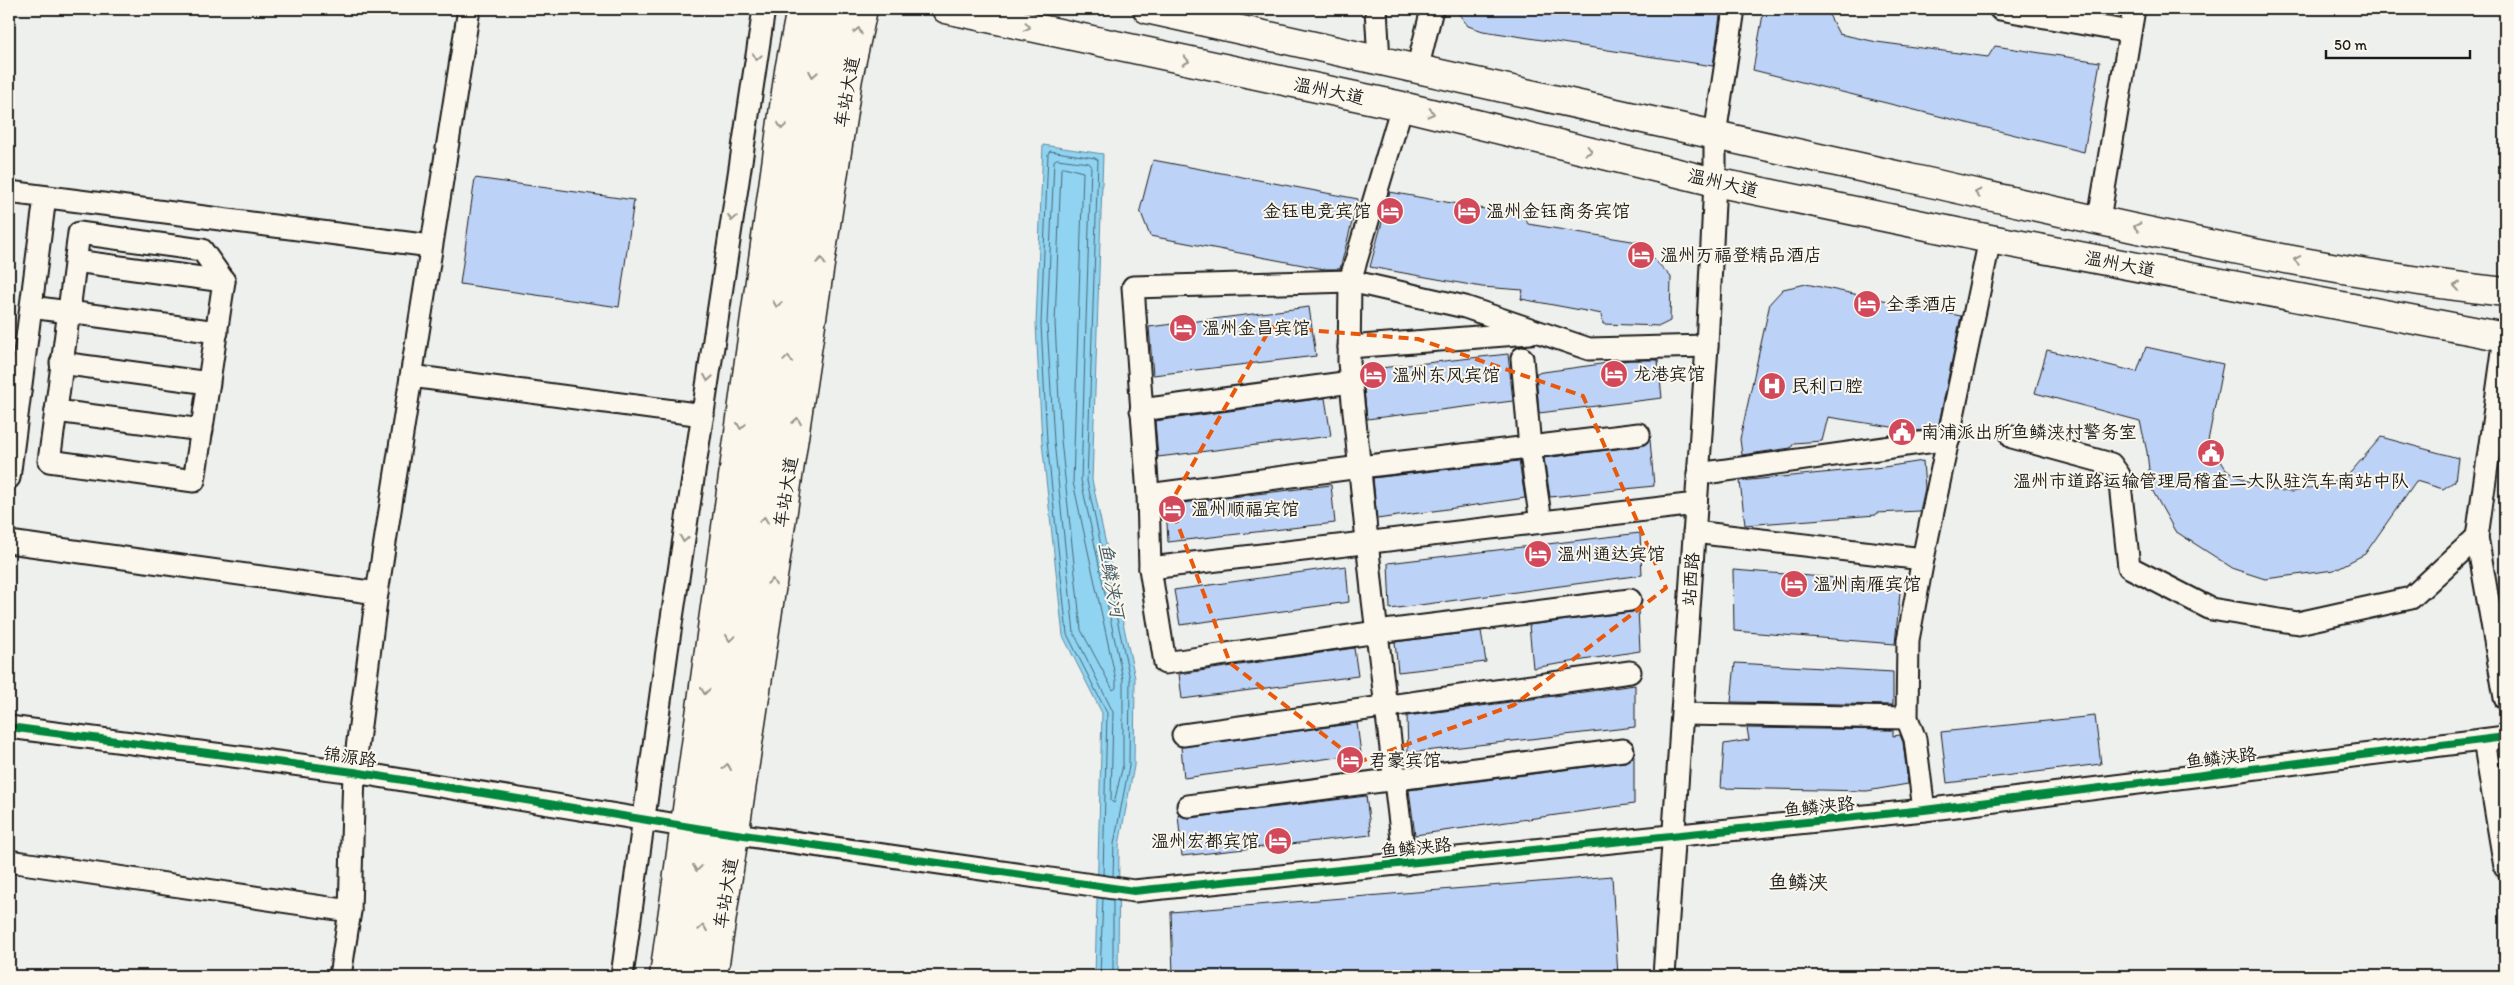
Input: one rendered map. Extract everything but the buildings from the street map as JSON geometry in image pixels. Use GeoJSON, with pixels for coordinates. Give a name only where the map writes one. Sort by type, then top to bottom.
{"type":"FeatureCollection","features":[{"type":"Feature","properties":{"kind":"main road","name":"车站大道"},"geometry":{"type":"LineString","coordinates":[[713,976],[710,830],[789,71],[801,9]]}},
{"type":"Feature","properties":{"kind":"main road","name":"车站大道"},"geometry":{"type":"LineString","coordinates":[[664,976],[710,830],[848,78],[863,9]]}},
{"type":"Feature","properties":{"kind":"main road","name":"温州大道"},"geometry":{"type":"LineString","coordinates":[[946,9],[1402,106],[1715,182],[1990,239],[2505,337]]}},
{"type":"Feature","properties":{"kind":"main road"},"geometry":{"type":"LineString","coordinates":[[1146,9],[1417,70],[2264,254],[2380,275],[2503,291]]}},
{"type":"Feature","properties":{"kind":"street"},"geometry":{"type":"LineString","coordinates":[[340,976],[350,912],[354,772],[377,593],[469,9]]}},
{"type":"Feature","properties":{"kind":"street"},"geometry":{"type":"LineString","coordinates":[[622,976],[764,9]]}},
{"type":"Feature","properties":{"kind":"street"},"geometry":{"type":"LineString","coordinates":[[696,976],[710,830],[797,163],[824,9]]}},
{"type":"Feature","properties":{"kind":"street"},"geometry":{"type":"LineString","coordinates":[[681,976],[710,830],[842,9]]}},
{"type":"Feature","properties":{"kind":"street"},"geometry":{"type":"LineString","coordinates":[[1376,9],[1379,61]]}},
{"type":"Feature","properties":{"kind":"street"},"geometry":{"type":"LineString","coordinates":[[1417,70],[1432,9]]}},
{"type":"Feature","properties":{"kind":"street","name":"站西路"},"geometry":{"type":"LineString","coordinates":[[1664,976],[1707,346],[1715,182],[1714,135],[1734,9]]}},
{"type":"Feature","properties":{"kind":"street"},"geometry":{"type":"LineString","coordinates":[[2000,9],[2130,32]]}},
{"type":"Feature","properties":{"kind":"street"},"geometry":{"type":"LineString","coordinates":[[2099,219],[2134,9]]}},
{"type":"Feature","properties":{"kind":"street"},"geometry":{"type":"LineString","coordinates":[[1402,106],[1350,282],[1349,346],[1367,542],[1405,864]]}},
{"type":"Feature","properties":{"kind":"street"},"geometry":{"type":"LineString","coordinates":[[9,192],[431,246]]}},
{"type":"Feature","properties":{"kind":"street"},"geometry":{"type":"LineString","coordinates":[[9,478],[45,197]]}},
{"type":"Feature","properties":{"kind":"street"},"geometry":{"type":"LineString","coordinates":[[79,232],[202,250],[224,281],[194,481],[49,461],[76,261],[79,232]]}},
{"type":"Feature","properties":{"kind":"street"},"geometry":{"type":"LineString","coordinates":[[1924,810],[1915,739],[1907,718],[1908,640],[1923,559],[1990,239]]}},
{"type":"Feature","properties":{"kind":"street"},"geometry":{"type":"LineString","coordinates":[[76,261],[224,281]]}},
{"type":"Feature","properties":{"kind":"street"},"geometry":{"type":"LineString","coordinates":[[1630,600],[1377,632],[1165,663],[1150,568],[1148,495],[1133,287],[1350,282],[1464,307],[1589,350],[1707,346]]}},
{"type":"Feature","properties":{"kind":"street"},"geometry":{"type":"LineString","coordinates":[[31,307],[217,332]]}},
{"type":"Feature","properties":{"kind":"street"},"geometry":{"type":"LineString","coordinates":[[1349,346],[1540,333]]}},
{"type":"Feature","properties":{"kind":"street"},"geometry":{"type":"LineString","coordinates":[[2505,337],[2477,538],[2505,698]]}},
{"type":"Feature","properties":{"kind":"street"},"geometry":{"type":"LineString","coordinates":[[1522,358],[1530,447],[1541,522]]}},
{"type":"Feature","properties":{"kind":"street"},"geometry":{"type":"LineString","coordinates":[[62,363],[209,383]]}},
{"type":"Feature","properties":{"kind":"street"},"geometry":{"type":"LineString","coordinates":[[411,376],[703,415]]}},
{"type":"Feature","properties":{"kind":"street"},"geometry":{"type":"LineString","coordinates":[[1141,410],[1351,382]]}},
{"type":"Feature","properties":{"kind":"street"},"geometry":{"type":"LineString","coordinates":[[56,411],[202,430]]}},
{"type":"Feature","properties":{"kind":"street"},"geometry":{"type":"LineString","coordinates":[[1148,495],[1360,467],[1639,434]]}},
{"type":"Feature","properties":{"kind":"street"},"geometry":{"type":"LineString","coordinates":[[2012,437],[2111,464],[2119,475],[2129,568],[2211,610],[2298,623],[2411,598],[2477,538]]}},
{"type":"Feature","properties":{"kind":"street"},"geometry":{"type":"LineString","coordinates":[[1698,474],[1949,439]]}},
{"type":"Feature","properties":{"kind":"street"},"geometry":{"type":"LineString","coordinates":[[1150,568],[1696,504]]}},
{"type":"Feature","properties":{"kind":"street"},"geometry":{"type":"LineString","coordinates":[[1694,532],[1923,559]]}},
{"type":"Feature","properties":{"kind":"street"},"geometry":{"type":"LineString","coordinates":[[9,542],[377,593]]}},
{"type":"Feature","properties":{"kind":"street"},"geometry":{"type":"LineString","coordinates":[[1183,735],[1630,672]]}},
{"type":"Feature","properties":{"kind":"street"},"geometry":{"type":"LineString","coordinates":[[1683,714],[1907,718]]}},
{"type":"Feature","properties":{"kind":"street","name":"锦源路"},"geometry":{"type":"LineString","coordinates":[[9,727],[354,772],[710,830],[1090,885]]}},
{"type":"Feature","properties":{"kind":"street"},"geometry":{"type":"LineString","coordinates":[[2495,738],[2505,866]]}},
{"type":"Feature","properties":{"kind":"street","name":"鱼鳞浃路"},"geometry":{"type":"LineString","coordinates":[[1090,885],[1134,891],[1924,810],[2495,738]]}},
{"type":"Feature","properties":{"kind":"street"},"geometry":{"type":"LineString","coordinates":[[1188,806],[1623,750]]}},
{"type":"Feature","properties":{"kind":"street"},"geometry":{"type":"LineString","coordinates":[[9,861],[350,912]]}},
{"type":"Feature","properties":{"kind":"highlighted area"},"geometry":{"type":"Polygon","coordinates":[[[1271,327],[1418,339],[1583,396],[1666,588],[1514,705],[1359,762],[1230,663],[1170,504],[1271,327]]]}},
{"type":"Feature","properties":{"kind":"water","name":"鱼鳞浃河"},"geometry":{"type":"Polygon","coordinates":[[[1043,145],[1103,154],[1092,480],[1135,678],[1134,766],[1119,845],[1118,976],[1095,976],[1102,713],[1063,636],[1042,442],[1036,324],[1043,145]]]}},
{"type":"Feature","properties":{"kind":"cycle path"},"geometry":{"type":"LineString","coordinates":[[9,727],[354,772],[702,829],[1134,891],[1924,810],[2505,737]]}},
{"type":"Feature","properties":{"kind":"place","name":"金钰电竞宾馆"},"geometry":{"type":"Point","coordinates":[1390,211]}},
{"type":"Feature","properties":{"kind":"place","name":"温州金钰商务宾馆"},"geometry":{"type":"Point","coordinates":[1467,211]}},
{"type":"Feature","properties":{"kind":"place","name":"温州万福登精品酒店"},"geometry":{"type":"Point","coordinates":[1641,255]}},
{"type":"Feature","properties":{"kind":"place","name":"全季酒店"},"geometry":{"type":"Point","coordinates":[1867,304]}},
{"type":"Feature","properties":{"kind":"place","name":"温州金昌宾馆"},"geometry":{"type":"Point","coordinates":[1183,328]}},
{"type":"Feature","properties":{"kind":"place","name":"龙港宾馆"},"geometry":{"type":"Point","coordinates":[1614,374]}},
{"type":"Feature","properties":{"kind":"place","name":"温州东风宾馆"},"geometry":{"type":"Point","coordinates":[1373,375]}},
{"type":"Feature","properties":{"kind":"place","name":"民利口腔"},"geometry":{"type":"Point","coordinates":[1772,386]}},
{"type":"Feature","properties":{"kind":"place","name":"南浦派出所鱼鳞浃村警务室"},"geometry":{"type":"Point","coordinates":[1902,432]}},
{"type":"Feature","properties":{"kind":"place","name":"温州市道路运输管理局稽查二大队驻汽车南站中队"},"geometry":{"type":"Point","coordinates":[2211,453]}},
{"type":"Feature","properties":{"kind":"place","name":"温州顺福宾馆"},"geometry":{"type":"Point","coordinates":[1172,509]}},
{"type":"Feature","properties":{"kind":"place","name":"温州通达宾馆"},"geometry":{"type":"Point","coordinates":[1538,554]}},
{"type":"Feature","properties":{"kind":"place","name":"温州南雁宾馆"},"geometry":{"type":"Point","coordinates":[1794,584]}},
{"type":"Feature","properties":{"kind":"place","name":"君豪宾馆"},"geometry":{"type":"Point","coordinates":[1350,760]}},
{"type":"Feature","properties":{"kind":"place","name":"温州宏都宾馆"},"geometry":{"type":"Point","coordinates":[1278,841]}},
{"type":"Feature","properties":{"kind":"district","name":"鱼鳞浃"},"geometry":{"type":"Point","coordinates":[1798,882]}}]}
